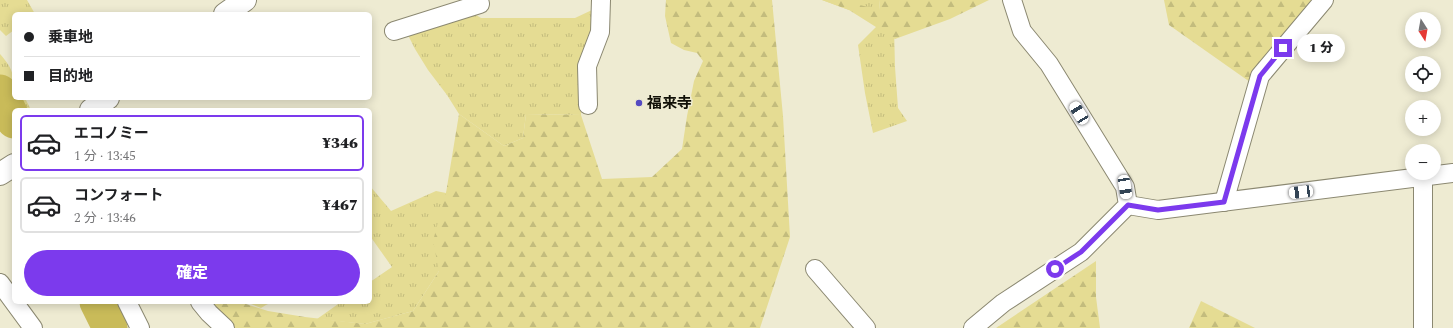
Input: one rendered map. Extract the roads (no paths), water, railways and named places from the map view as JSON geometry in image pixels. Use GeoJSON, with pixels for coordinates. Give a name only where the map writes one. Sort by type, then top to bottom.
{"type":"FeatureCollection","features":[{"type":"Feature","properties":{"kind":"street"},"geometry":{"type":"LineString","coordinates":[[228,12],[245,0]]}},
{"type":"Feature","properties":{"kind":"street"},"geometry":{"type":"LineString","coordinates":[[394,31],[480,4],[479,0]]}},
{"type":"Feature","properties":{"kind":"street"},"geometry":{"type":"LineString","coordinates":[[588,105],[587,66],[600,32],[601,0]]}},
{"type":"Feature","properties":{"kind":"street"},"geometry":{"type":"LineString","coordinates":[[1012,0],[1022,31],[1049,64],[1125,187],[1128,205]]}},
{"type":"Feature","properties":{"kind":"street"},"geometry":{"type":"LineString","coordinates":[[1224,202],[1260,76],[1324,0]]}},
{"type":"Feature","properties":{"kind":"street"},"geometry":{"type":"LineString","coordinates":[[94,108],[105,100]]}},
{"type":"Feature","properties":{"kind":"street"},"geometry":{"type":"LineString","coordinates":[[1441,175],[1453,174]]}},
{"type":"Feature","properties":{"kind":"street"},"geometry":{"type":"LineString","coordinates":[[1128,205],[1158,210],[1405,179]]}},
{"type":"Feature","properties":{"kind":"street"},"geometry":{"type":"LineString","coordinates":[[1423,180],[1424,328]]}},
{"type":"Feature","properties":{"kind":"street"},"geometry":{"type":"LineString","coordinates":[[973,328],[1002,303],[1081,252],[1128,205]]}},
{"type":"Feature","properties":{"kind":"street"},"geometry":{"type":"LineString","coordinates":[[815,269],[866,328]]}},
{"type":"Feature","properties":{"kind":"street"},"geometry":{"type":"LineString","coordinates":[[0,283],[12,300]]}},
{"type":"Feature","properties":{"kind":"street"},"geometry":{"type":"LineString","coordinates":[[15,304],[32,328]]}},
{"type":"Feature","properties":{"kind":"street"},"geometry":{"type":"LineString","coordinates":[[128,304],[140,328]]}},
{"type":"Feature","properties":{"kind":"street"},"geometry":{"type":"LineString","coordinates":[[202,304],[225,328]]}},
{"type":"Feature","properties":{"kind":"waterway"},"geometry":{"type":"LineString","coordinates":[[0,92],[12,117]]}},
{"type":"Feature","properties":{"kind":"waterway"},"geometry":{"type":"LineString","coordinates":[[98,304],[110,328]]}},
{"type":"Feature","properties":{"kind":"place","name":"福来寺"},"geometry":{"type":"Point","coordinates":[639,103]}}]}
